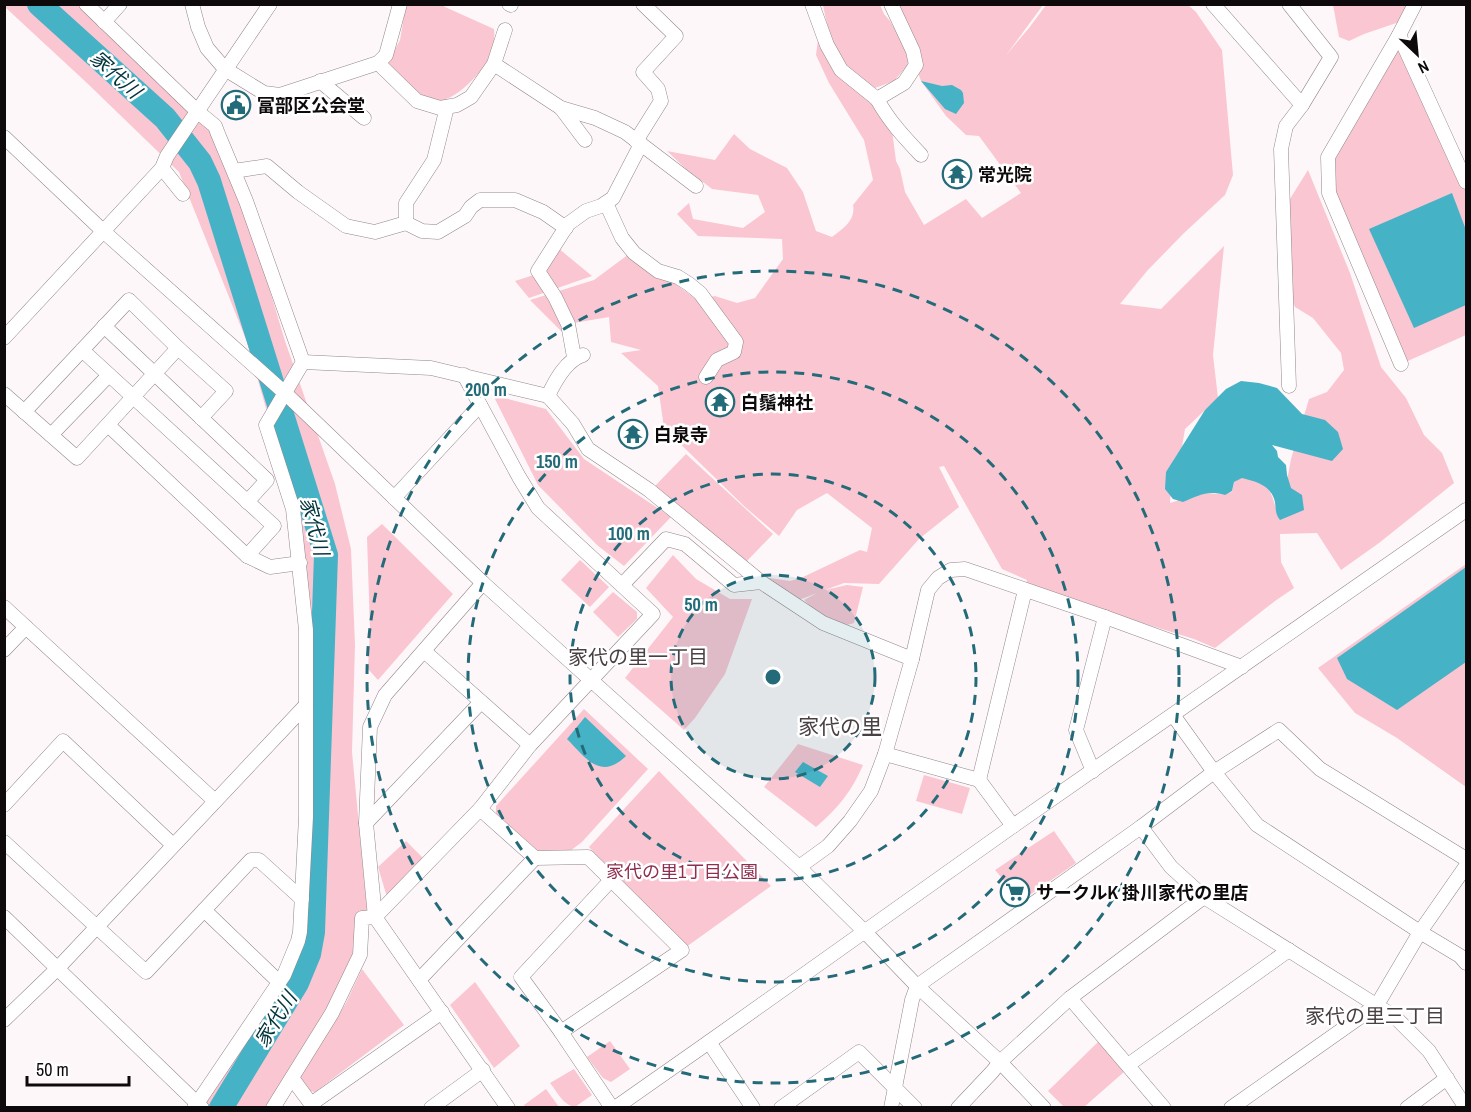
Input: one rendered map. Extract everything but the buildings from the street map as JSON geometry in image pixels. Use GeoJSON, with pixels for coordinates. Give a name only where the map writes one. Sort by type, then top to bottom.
{"type":"FeatureCollection","features":[{"type":"Feature","properties":{"kind":"street"},"geometry":{"type":"LineString","coordinates":[[4,917],[198,1106],[284,975],[298,941],[302,899],[306,817],[306,630],[293,509],[267,425],[303,362],[246,201],[215,126],[86,4]]}},
{"type":"Feature","properties":{"kind":"street"},"geometry":{"type":"LineString","coordinates":[[104,22],[120,4]]}},
{"type":"Feature","properties":{"kind":"street"},"geometry":{"type":"LineString","coordinates":[[192,4],[207,48],[225,69],[264,93],[280,95],[378,63],[386,55],[400,4]]}},
{"type":"Feature","properties":{"kind":"street"},"geometry":{"type":"LineString","coordinates":[[4,338],[165,162],[270,4]]}},
{"type":"Feature","properties":{"kind":"street"},"geometry":{"type":"LineString","coordinates":[[548,396],[555,382],[579,356],[568,324],[555,297],[538,271],[568,224],[586,211],[601,206],[613,198],[638,142],[661,101],[658,89],[643,72],[676,36],[644,4]]}},
{"type":"Feature","properties":{"kind":"street"},"geometry":{"type":"LineString","coordinates":[[812,4],[827,45],[841,70],[877,99],[899,132],[921,155]]}},
{"type":"Feature","properties":{"kind":"street"},"geometry":{"type":"LineString","coordinates":[[877,99],[904,82],[916,65],[913,51],[891,4]]}},
{"type":"Feature","properties":{"kind":"street"},"geometry":{"type":"LineString","coordinates":[[1213,4],[1302,105]]}},
{"type":"Feature","properties":{"kind":"street"},"geometry":{"type":"LineString","coordinates":[[1289,4],[1331,57],[1302,105],[1286,126],[1281,149],[1289,386]]}},
{"type":"Feature","properties":{"kind":"street"},"geometry":{"type":"LineString","coordinates":[[1401,364],[1329,193],[1328,157],[1415,4]]}},
{"type":"Feature","properties":{"kind":"street"},"geometry":{"type":"LineString","coordinates":[[378,63],[417,101],[440,108],[457,105],[471,97],[494,64],[505,30]]}},
{"type":"Feature","properties":{"kind":"street"},"geometry":{"type":"LineString","coordinates":[[1399,35],[1467,182]]}},
{"type":"Feature","properties":{"kind":"street"},"geometry":{"type":"LineString","coordinates":[[494,64],[561,108],[595,118],[625,132],[696,186]]}},
{"type":"Feature","properties":{"kind":"street"},"geometry":{"type":"LineString","coordinates":[[320,81],[364,118]]}},
{"type":"Feature","properties":{"kind":"street"},"geometry":{"type":"LineString","coordinates":[[406,223],[406,203],[434,160],[447,106]]}},
{"type":"Feature","properties":{"kind":"street"},"geometry":{"type":"LineString","coordinates":[[561,108],[585,140]]}},
{"type":"Feature","properties":{"kind":"street"},"geometry":{"type":"LineString","coordinates":[[4,137],[103,231],[286,393],[483,583],[799,867],[917,986],[1000,1062],[1044,1107]]}},
{"type":"Feature","properties":{"kind":"street"},"geometry":{"type":"LineString","coordinates":[[165,162],[183,194]]}},
{"type":"Feature","properties":{"kind":"street"},"geometry":{"type":"LineString","coordinates":[[234,171],[267,166],[298,192],[346,226],[375,232],[406,223],[422,231],[438,232],[465,216],[480,200],[515,200],[543,212],[566,228]]}},
{"type":"Feature","properties":{"kind":"street"},"geometry":{"type":"LineString","coordinates":[[606,203],[622,238],[634,253],[658,271],[678,277],[700,293],[736,342],[734,352],[717,360],[706,377]]}},
{"type":"Feature","properties":{"kind":"street"},"geometry":{"type":"LineString","coordinates":[[24,412],[129,300],[226,391],[201,418]]}},
{"type":"Feature","properties":{"kind":"street"},"geometry":{"type":"LineString","coordinates":[[104,326],[267,480],[247,501]]}},
{"type":"Feature","properties":{"kind":"street"},"geometry":{"type":"LineString","coordinates":[[4,394],[77,458],[178,348]]}},
{"type":"Feature","properties":{"kind":"street"},"geometry":{"type":"LineString","coordinates":[[82,350],[274,526],[247,556]]}},
{"type":"Feature","properties":{"kind":"street"},"geometry":{"type":"LineString","coordinates":[[303,362],[431,368],[548,396],[573,424],[588,449],[649,490],[761,582],[823,623],[912,659]]}},
{"type":"Feature","properties":{"kind":"street"},"geometry":{"type":"LineString","coordinates":[[51,435],[109,375]]}},
{"type":"Feature","properties":{"kind":"street"},"geometry":{"type":"LineString","coordinates":[[273,1107],[332,1013],[360,955],[362,918],[375,917],[480,809],[530,745],[653,614],[538,508],[464,375]]}},
{"type":"Feature","properties":{"kind":"street"},"geometry":{"type":"LineString","coordinates":[[394,498],[480,405]]}},
{"type":"Feature","properties":{"kind":"street"},"geometry":{"type":"LineString","coordinates":[[108,425],[247,556],[270,567],[300,563]]}},
{"type":"Feature","properties":{"kind":"street"},"geometry":{"type":"LineString","coordinates":[[611,880],[521,977],[613,1107],[1467,510]]}},
{"type":"Feature","properties":{"kind":"street"},"geometry":{"type":"LineString","coordinates":[[622,585],[666,539],[685,544],[734,585],[761,582]]}},
{"type":"Feature","properties":{"kind":"street"},"geometry":{"type":"LineString","coordinates":[[799,867],[828,846],[850,821],[871,791],[885,754],[912,659],[928,590],[938,578],[951,570],[965,569],[1242,667]]}},
{"type":"Feature","properties":{"kind":"street"},"geometry":{"type":"LineString","coordinates":[[483,583],[385,695],[370,727],[366,823],[375,917],[508,1107]]}},
{"type":"Feature","properties":{"kind":"street"},"geometry":{"type":"LineString","coordinates":[[979,780],[1025,590]]}},
{"type":"Feature","properties":{"kind":"street"},"geometry":{"type":"LineString","coordinates":[[4,607],[215,801]]}},
{"type":"Feature","properties":{"kind":"street"},"geometry":{"type":"LineString","coordinates":[[1093,771],[1076,730],[1105,618]]}},
{"type":"Feature","properties":{"kind":"street"},"geometry":{"type":"LineString","coordinates":[[4,650],[26,627]]}},
{"type":"Feature","properties":{"kind":"street"},"geometry":{"type":"LineString","coordinates":[[424,651],[530,745]]}},
{"type":"Feature","properties":{"kind":"street"},"geometry":{"type":"LineString","coordinates":[[366,823],[481,702]]}},
{"type":"Feature","properties":{"kind":"street"},"geometry":{"type":"LineString","coordinates":[[4,1020],[58,968],[306,705]]}},
{"type":"Feature","properties":{"kind":"street"},"geometry":{"type":"LineString","coordinates":[[1173,715],[1214,772],[1257,825],[1460,956],[1467,963]]}},
{"type":"Feature","properties":{"kind":"street"},"geometry":{"type":"LineString","coordinates":[[891,1107],[912,1000],[917,986],[1141,827],[1214,772],[1279,730],[1320,769],[1467,859]]}},
{"type":"Feature","properties":{"kind":"street"},"geometry":{"type":"LineString","coordinates":[[4,805],[63,741],[173,846]]}},
{"type":"Feature","properties":{"kind":"street"},"geometry":{"type":"LineString","coordinates":[[885,754],[979,780],[1013,826]]}},
{"type":"Feature","properties":{"kind":"street"},"geometry":{"type":"LineString","coordinates":[[480,809],[535,858],[588,857],[681,950],[561,1032]]}},
{"type":"Feature","properties":{"kind":"street"},"geometry":{"type":"LineString","coordinates":[[1141,827],[1171,867],[1204,897],[1395,1017],[1429,1051],[1466,1107]]}},
{"type":"Feature","properties":{"kind":"street"},"geometry":{"type":"LineString","coordinates":[[4,842],[146,972],[252,860],[259,860],[302,899]]}},
{"type":"Feature","properties":{"kind":"street"},"geometry":{"type":"LineString","coordinates":[[419,980],[535,858]]}},
{"type":"Feature","properties":{"kind":"street"},"geometry":{"type":"LineString","coordinates":[[1231,1107],[1377,1005],[1420,932],[1467,866]]}},
{"type":"Feature","properties":{"kind":"street"},"geometry":{"type":"LineString","coordinates":[[958,1107],[1000,1062],[1070,998],[1204,897]]}},
{"type":"Feature","properties":{"kind":"street"},"geometry":{"type":"LineString","coordinates":[[204,910],[279,982]]}},
{"type":"Feature","properties":{"kind":"street"},"geometry":{"type":"LineString","coordinates":[[1128,1065],[1289,950]]}},
{"type":"Feature","properties":{"kind":"street"},"geometry":{"type":"LineString","coordinates":[[1070,998],[1164,1107]]}},
{"type":"Feature","properties":{"kind":"street"},"geometry":{"type":"LineString","coordinates":[[292,1078],[313,1106],[442,1012]]}},
{"type":"Feature","properties":{"kind":"street"},"geometry":{"type":"LineString","coordinates":[[709,1042],[753,1107]]}},
{"type":"Feature","properties":{"kind":"street"},"geometry":{"type":"LineString","coordinates":[[781,1107],[859,1052],[915,1107]]}},
{"type":"Feature","properties":{"kind":"street"},"geometry":{"type":"LineString","coordinates":[[431,1107],[483,1070]]}},
{"type":"Feature","properties":{"kind":"street"},"geometry":{"type":"LineString","coordinates":[[1407,1107],[1447,1078]]}},
{"type":"Feature","properties":{"kind":"green space"},"geometry":{"type":"Polygon","coordinates":[[[4,5],[83,5],[218,134],[234,171],[285,341],[335,484],[351,549],[355,645],[352,752],[367,909],[355,965],[272,1107],[202,1107],[284,975],[300,932],[299,524],[247,342],[179,172],[4,5]]]}},
{"type":"Feature","properties":{"kind":"green space"},"geometry":{"type":"Polygon","coordinates":[[[406,5],[443,5],[494,29],[493,46],[486,63],[475,78],[451,97],[435,101],[429,99],[416,91],[388,63],[400,40],[406,5]]]}},
{"type":"Feature","properties":{"kind":"green space"},"geometry":{"type":"Polygon","coordinates":[[[823,5],[880,5],[905,47],[909,59],[907,66],[894,81],[875,88],[848,68],[835,46],[823,5]]]}},
{"type":"Feature","properties":{"kind":"green space"},"geometry":{"type":"Polygon","coordinates":[[[894,5],[1043,5],[1007,54],[1046,5],[1188,5],[1196,12],[1222,50],[1233,175],[1225,195],[1147,271],[1120,304],[1161,309],[1224,246],[1213,355],[1218,398],[1185,429],[1182,447],[1173,461],[1170,503],[1202,493],[1232,492],[1234,482],[1242,477],[1266,486],[1280,519],[1291,459],[1309,399],[1327,392],[1344,370],[1341,353],[1313,318],[1295,307],[1286,284],[1283,210],[1308,170],[1350,273],[1381,367],[1406,398],[1424,435],[1442,453],[1454,483],[1341,570],[1317,533],[1280,534],[1281,562],[1294,588],[1215,648],[1194,639],[1104,611],[1025,590],[1027,580],[1002,569],[944,466],[939,467],[959,507],[919,539],[879,584],[844,583],[825,590],[847,585],[863,587],[854,623],[844,625],[833,622],[804,600],[817,593],[799,600],[763,577],[790,581],[860,550],[867,552],[872,528],[827,493],[797,510],[779,536],[744,506],[664,428],[658,386],[621,353],[641,350],[611,342],[609,317],[568,324],[566,336],[530,300],[594,280],[629,254],[636,263],[646,262],[697,300],[715,296],[737,303],[755,298],[783,259],[782,239],[698,236],[677,214],[689,203],[693,219],[743,228],[765,212],[758,195],[712,189],[667,151],[715,160],[734,134],[750,149],[787,168],[803,192],[816,231],[832,237],[844,227],[851,220],[853,205],[873,180],[864,140],[829,83],[816,55],[818,40],[833,67],[872,94],[892,130],[896,161],[905,192],[924,225],[966,199],[982,218],[1021,193],[979,136],[966,135],[946,116],[921,81],[894,5]]]}},
{"type":"Feature","properties":{"kind":"green space"},"geometry":{"type":"Polygon","coordinates":[[[1333,5],[1415,5],[1408,19],[1349,41],[1339,37],[1333,5]]]}},
{"type":"Feature","properties":{"kind":"green space"},"geometry":{"type":"Polygon","coordinates":[[[1402,42],[1466,187],[1466,335],[1401,364],[1329,193],[1328,157],[1402,42]]]}},
{"type":"Feature","properties":{"kind":"green space"},"geometry":{"type":"Polygon","coordinates":[[[558,248],[592,276],[529,298],[515,281],[540,273],[558,248]]]}},
{"type":"Feature","properties":{"kind":"green space"},"geometry":{"type":"Polygon","coordinates":[[[493,395],[546,409],[584,459],[671,517],[624,566],[597,545],[538,485],[493,395]]]}},
{"type":"Feature","properties":{"kind":"green space"},"geometry":{"type":"Polygon","coordinates":[[[686,454],[773,534],[746,562],[654,487],[686,454]]]}},
{"type":"Feature","properties":{"kind":"green space"},"geometry":{"type":"Polygon","coordinates":[[[382,524],[453,594],[378,680],[368,669],[370,629],[367,537],[382,524]]]}},
{"type":"Feature","properties":{"kind":"green space"},"geometry":{"type":"Polygon","coordinates":[[[673,555],[696,579],[730,599],[752,599],[725,674],[684,730],[625,678],[673,617],[646,588],[673,555]]]}},
{"type":"Feature","properties":{"kind":"green space"},"geometry":{"type":"Polygon","coordinates":[[[580,560],[609,587],[590,607],[561,580],[580,560]]]}},
{"type":"Feature","properties":{"kind":"green space"},"geometry":{"type":"Polygon","coordinates":[[[1466,564],[1466,787],[1397,738],[1355,713],[1318,668],[1466,564]]]}},
{"type":"Feature","properties":{"kind":"green space"},"geometry":{"type":"Polygon","coordinates":[[[613,592],[637,612],[637,619],[618,637],[593,612],[613,592]]]}},
{"type":"Feature","properties":{"kind":"green space"},"geometry":{"type":"Polygon","coordinates":[[[584,709],[648,769],[582,842],[570,851],[535,851],[496,815],[496,806],[584,709]]]}},
{"type":"Feature","properties":{"kind":"green space"},"geometry":{"type":"Polygon","coordinates":[[[798,744],[863,765],[844,799],[816,827],[764,787],[798,744]]]}},
{"type":"Feature","properties":{"kind":"green space","name":"家代の里1丁目公園"},"geometry":{"type":"Polygon","coordinates":[[[659,771],[771,886],[682,950],[589,847],[659,771]]]}},
{"type":"Feature","properties":{"kind":"green space"},"geometry":{"type":"Polygon","coordinates":[[[924,775],[970,788],[962,814],[916,801],[924,775]]]}},
{"type":"Feature","properties":{"kind":"green space"},"geometry":{"type":"Polygon","coordinates":[[[1054,831],[1076,863],[1021,901],[995,870],[1054,831]]]}},
{"type":"Feature","properties":{"kind":"green space"},"geometry":{"type":"Polygon","coordinates":[[[406,841],[424,859],[387,897],[378,867],[406,841]]]}},
{"type":"Feature","properties":{"kind":"green space"},"geometry":{"type":"Polygon","coordinates":[[[362,969],[404,1025],[315,1092],[309,1091],[300,1081],[300,1076],[346,1003],[362,969]]]}},
{"type":"Feature","properties":{"kind":"green space"},"geometry":{"type":"Polygon","coordinates":[[[475,982],[520,1046],[494,1068],[450,1005],[475,982]]]}},
{"type":"Feature","properties":{"kind":"green space"},"geometry":{"type":"Polygon","coordinates":[[[610,1041],[630,1069],[611,1082],[603,1078],[587,1057],[610,1041]]]}},
{"type":"Feature","properties":{"kind":"green space"},"geometry":{"type":"Polygon","coordinates":[[[1098,1042],[1124,1072],[1084,1107],[1064,1107],[1048,1091],[1098,1042]]]}},
{"type":"Feature","properties":{"kind":"green space"},"geometry":{"type":"Polygon","coordinates":[[[574,1069],[592,1095],[575,1107],[564,1101],[550,1083],[574,1069]]]}},
{"type":"Feature","properties":{"kind":"green space"},"geometry":{"type":"Polygon","coordinates":[[[546,1089],[559,1107],[525,1107],[524,1105],[546,1089]]]}},
{"type":"Feature","properties":{"kind":"water"},"geometry":{"type":"Polygon","coordinates":[[[921,81],[942,86],[952,85],[963,93],[964,103],[956,114],[945,109],[921,81]]]}},
{"type":"Feature","properties":{"kind":"water"},"geometry":{"type":"Polygon","coordinates":[[[1452,193],[1466,230],[1466,305],[1414,328],[1369,229],[1452,193]]]}},
{"type":"Feature","properties":{"kind":"water"},"geometry":{"type":"Polygon","coordinates":[[[1241,381],[1277,388],[1302,414],[1325,420],[1338,432],[1343,449],[1332,461],[1272,445],[1278,457],[1286,465],[1291,488],[1302,495],[1304,510],[1280,520],[1276,514],[1273,496],[1267,488],[1248,479],[1242,478],[1234,482],[1232,491],[1225,495],[1208,493],[1183,502],[1173,499],[1165,489],[1166,472],[1205,410],[1226,389],[1241,381]]]}},
{"type":"Feature","properties":{"kind":"water"},"geometry":{"type":"Polygon","coordinates":[[[1466,567],[1466,662],[1397,710],[1347,679],[1337,658],[1466,567]]]}},
{"type":"Feature","properties":{"kind":"water"},"geometry":{"type":"Polygon","coordinates":[[[585,717],[626,756],[608,767],[601,767],[587,759],[567,739],[585,717]]]}},
{"type":"Feature","properties":{"kind":"water"},"geometry":{"type":"Polygon","coordinates":[[[803,762],[828,776],[820,787],[795,772],[803,762]]]}},
{"type":"Feature","properties":{"kind":"waterway","name":"家代川"},"geometry":{"type":"LineString","coordinates":[[39,4],[165,118],[200,162],[209,181],[326,555],[313,932],[309,954],[297,983],[221,1108]]}},
{"type":"Feature","properties":{"kind":"place","name":"富部区公会堂"},"geometry":{"type":"Point","coordinates":[236,105]}},
{"type":"Feature","properties":{"kind":"place","name":"常光院"},"geometry":{"type":"Point","coordinates":[957,174]}},
{"type":"Feature","properties":{"kind":"place","name":"白鬚神社"},"geometry":{"type":"Point","coordinates":[720,402]}},
{"type":"Feature","properties":{"kind":"place","name":"白泉寺"},"geometry":{"type":"Point","coordinates":[633,434]}},
{"type":"Feature","properties":{"kind":"place","name":"サークルK 掛川家代の里店"},"geometry":{"type":"Point","coordinates":[1015,892]}},
{"type":"Feature","properties":{"kind":"district","name":"家代の里一丁目"},"geometry":{"type":"Point","coordinates":[638,656]}},
{"type":"Feature","properties":{"kind":"district","name":"家代の里"},"geometry":{"type":"Point","coordinates":[840,726]}},
{"type":"Feature","properties":{"kind":"district","name":"家代の里三丁目"},"geometry":{"type":"Point","coordinates":[1375,1015]}}]}
